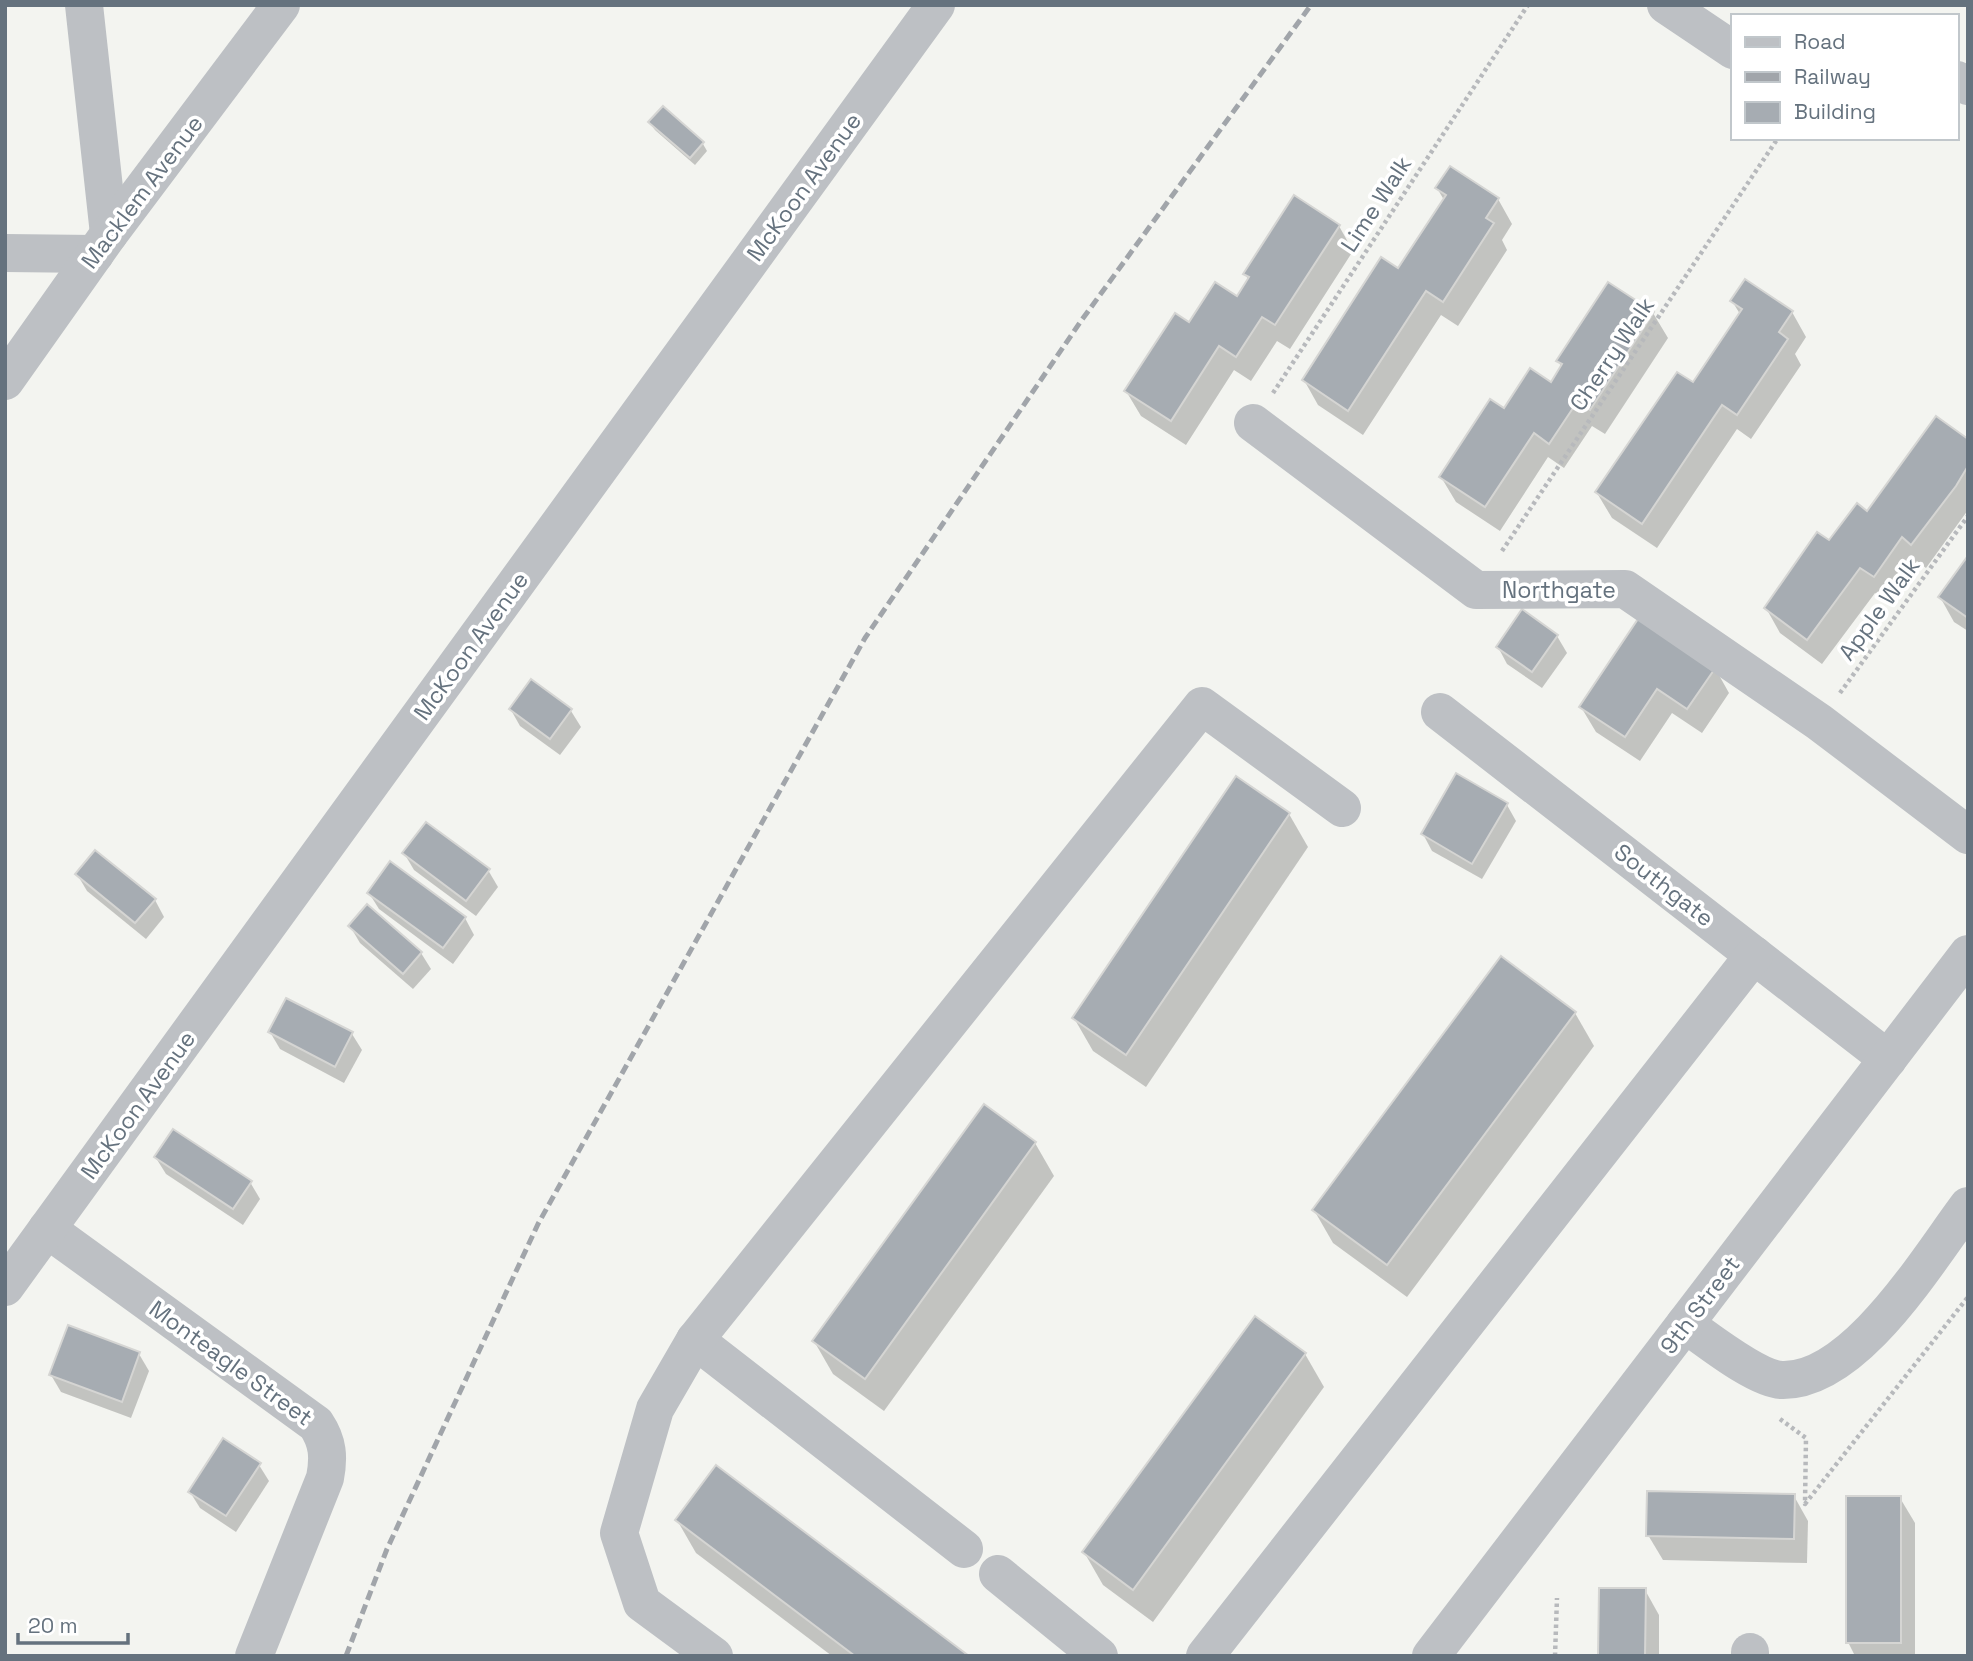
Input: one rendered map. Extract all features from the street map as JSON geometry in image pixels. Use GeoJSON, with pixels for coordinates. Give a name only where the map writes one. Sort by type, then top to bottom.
{"type":"FeatureCollection","features":[{"type":"Feature","properties":{"kind":"street"},"geometry":{"type":"LineString","coordinates":[[5,253],[102,244],[84,5]]}},
{"type":"Feature","properties":{"kind":"street","name":"Macklem Avenue"},"geometry":{"type":"LineString","coordinates":[[5,381],[102,244],[281,5]]}},
{"type":"Feature","properties":{"kind":"street","name":"McKoon Avenue"},"geometry":{"type":"LineString","coordinates":[[5,1287],[936,5]]}},
{"type":"Feature","properties":{"kind":"street"},"geometry":{"type":"LineString","coordinates":[[1666,5],[1731,49]]}},
{"type":"Feature","properties":{"kind":"street","name":"Northgate"},"geometry":{"type":"LineString","coordinates":[[1253,423],[1476,590],[1625,589],[1819,722],[1968,835]]}},
{"type":"Feature","properties":{"kind":"street"},"geometry":{"type":"LineString","coordinates":[[714,1656],[642,1603],[620,1533],[655,1409],[695,1339],[1202,706],[1342,807]]}},
{"type":"Feature","properties":{"kind":"street","name":"Southgate"},"geometry":{"type":"LineString","coordinates":[[1440,712],[1888,1059]]}},
{"type":"Feature","properties":{"kind":"street","name":"9th Street"},"geometry":{"type":"LineString","coordinates":[[1432,1656],[1968,954]]}},
{"type":"Feature","properties":{"kind":"street"},"geometry":{"type":"LineString","coordinates":[[1205,1656],[1754,955]]}},
{"type":"Feature","properties":{"kind":"street"},"geometry":{"type":"LineString","coordinates":[[1685,1324],[1743,1365],[1781,1380],[1825,1370],[1870,1335],[1968,1206]]}},
{"type":"Feature","properties":{"kind":"street","name":"Monteagle Street"},"geometry":{"type":"LineString","coordinates":[[47,1229],[316,1424],[324,1436],[328,1449],[325,1478],[254,1656]]}},
{"type":"Feature","properties":{"kind":"street"},"geometry":{"type":"LineString","coordinates":[[695,1339],[964,1549]]}},
{"type":"Feature","properties":{"kind":"street"},"geometry":{"type":"LineString","coordinates":[[998,1574],[1099,1656]]}},
{"type":"Feature","properties":{"kind":"path","name":"Lime Walk"},"geometry":{"type":"LineString","coordinates":[[1253,423],[1528,5]]}},
{"type":"Feature","properties":{"kind":"path","name":"Cherry Walk"},"geometry":{"type":"LineString","coordinates":[[1476,590],[1777,140]]}},
{"type":"Feature","properties":{"kind":"path","name":"Apple Walk"},"geometry":{"type":"LineString","coordinates":[[1819,722],[1968,516]]}},
{"type":"Feature","properties":{"kind":"path"},"geometry":{"type":"LineString","coordinates":[[1773,1414],[1806,1438],[1805,1504],[1968,1297]]}},
{"type":"Feature","properties":{"kind":"path"},"geometry":{"type":"LineString","coordinates":[[1555,1656],[1557,1598]]}},
{"type":"Feature","properties":{"kind":"building"},"geometry":{"type":"Polygon","coordinates":[[[663,106],[704,142],[690,158],[648,122],[663,106]]]}},
{"type":"Feature","properties":{"kind":"building"},"geometry":{"type":"Polygon","coordinates":[[[1450,166],[1499,198],[1486,218],[1494,223],[1443,302],[1426,291],[1348,411],[1302,380],[1381,257],[1398,268],[1446,195],[1435,188],[1450,166]]]}},
{"type":"Feature","properties":{"kind":"building"},"geometry":{"type":"Polygon","coordinates":[[[1294,195],[1340,225],[1275,325],[1262,317],[1236,357],[1219,346],[1171,421],[1124,391],[1175,313],[1189,322],[1215,282],[1237,296],[1249,277],[1243,274],[1294,195]]]}},
{"type":"Feature","properties":{"kind":"building"},"geometry":{"type":"Polygon","coordinates":[[[1745,279],[1793,311],[1779,332],[1788,339],[1737,415],[1722,405],[1642,524],[1595,492],[1677,372],[1693,382],[1742,309],[1730,301],[1745,279]]]}},
{"type":"Feature","properties":{"kind":"building"},"geometry":{"type":"Polygon","coordinates":[[[1608,282],[1654,312],[1590,410],[1577,402],[1549,444],[1534,433],[1485,507],[1439,477],[1490,399],[1504,408],[1530,368],[1551,382],[1562,364],[1556,361],[1608,282]]]}},
{"type":"Feature","properties":{"kind":"building"},"geometry":{"type":"Polygon","coordinates":[[[1936,416],[1968,439],[1968,466],[1911,545],[1902,537],[1874,577],[1860,568],[1807,640],[1764,608],[1817,532],[1829,540],[1857,503],[1867,511],[1936,416]]]}},
{"type":"Feature","properties":{"kind":"building"},"geometry":{"type":"Polygon","coordinates":[[[1968,557],[1968,618],[1938,597],[1968,557]]]}},
{"type":"Feature","properties":{"kind":"building"},"geometry":{"type":"Polygon","coordinates":[[[1522,609],[1558,635],[1532,672],[1496,647],[1522,609]]]}},
{"type":"Feature","properties":{"kind":"building"},"geometry":{"type":"Polygon","coordinates":[[[1640,616],[1716,667],[1687,709],[1657,689],[1625,737],[1579,707],[1640,616]]]}},
{"type":"Feature","properties":{"kind":"building"},"geometry":{"type":"Polygon","coordinates":[[[531,679],[572,709],[550,739],[509,709],[531,679]]]}},
{"type":"Feature","properties":{"kind":"building"},"geometry":{"type":"Polygon","coordinates":[[[1456,773],[1508,803],[1472,864],[1421,834],[1456,773]]]}},
{"type":"Feature","properties":{"kind":"building"},"geometry":{"type":"Polygon","coordinates":[[[1236,776],[1290,813],[1126,1055],[1072,1018],[1236,776]]]}},
{"type":"Feature","properties":{"kind":"building"},"geometry":{"type":"Polygon","coordinates":[[[426,822],[490,869],[466,901],[402,853],[426,822]]]}},
{"type":"Feature","properties":{"kind":"building"},"geometry":{"type":"Polygon","coordinates":[[[95,850],[156,899],[135,923],[75,874],[95,850]]]}},
{"type":"Feature","properties":{"kind":"building"},"geometry":{"type":"Polygon","coordinates":[[[390,861],[466,917],[443,948],[367,893],[390,861]]]}},
{"type":"Feature","properties":{"kind":"building"},"geometry":{"type":"Polygon","coordinates":[[[367,904],[422,952],[403,974],[348,926],[367,904]]]}},
{"type":"Feature","properties":{"kind":"building"},"geometry":{"type":"Polygon","coordinates":[[[1501,956],[1576,1012],[1387,1265],[1312,1210],[1501,956]]]}},
{"type":"Feature","properties":{"kind":"building"},"geometry":{"type":"Polygon","coordinates":[[[286,998],[353,1032],[335,1067],[268,1032],[286,998]]]}},
{"type":"Feature","properties":{"kind":"building"},"geometry":{"type":"Polygon","coordinates":[[[984,1104],[1036,1142],[865,1379],[812,1341],[984,1104]]]}},
{"type":"Feature","properties":{"kind":"building"},"geometry":{"type":"Polygon","coordinates":[[[173,1129],[252,1181],[233,1209],[154,1157],[173,1129]]]}},
{"type":"Feature","properties":{"kind":"building"},"geometry":{"type":"Polygon","coordinates":[[[1255,1316],[1306,1353],[1133,1590],[1082,1552],[1255,1316]]]}},
{"type":"Feature","properties":{"kind":"building"},"geometry":{"type":"Polygon","coordinates":[[[68,1325],[140,1352],[122,1402],[49,1375],[68,1325]]]}},
{"type":"Feature","properties":{"kind":"building"},"geometry":{"type":"Polygon","coordinates":[[[223,1438],[261,1463],[226,1516],[188,1492],[223,1438]]]}},
{"type":"Feature","properties":{"kind":"building"},"geometry":{"type":"Polygon","coordinates":[[[716,1465],[969,1656],[855,1656],[675,1520],[716,1465]]]}},
{"type":"Feature","properties":{"kind":"building"},"geometry":{"type":"Polygon","coordinates":[[[1647,1491],[1795,1494],[1794,1539],[1646,1536],[1647,1491]]]}},
{"type":"Feature","properties":{"kind":"building"},"geometry":{"type":"Polygon","coordinates":[[[1846,1496],[1901,1496],[1901,1643],[1846,1643],[1846,1496]]]}},
{"type":"Feature","properties":{"kind":"building"},"geometry":{"type":"Polygon","coordinates":[[[1599,1588],[1646,1588],[1645,1656],[1598,1656],[1599,1588]]]}},
{"type":"Feature","properties":{"kind":"railway"},"geometry":{"type":"LineString","coordinates":[[346,1656],[387,1549],[538,1224],[865,638],[1081,321],[1311,5]]}}]}
